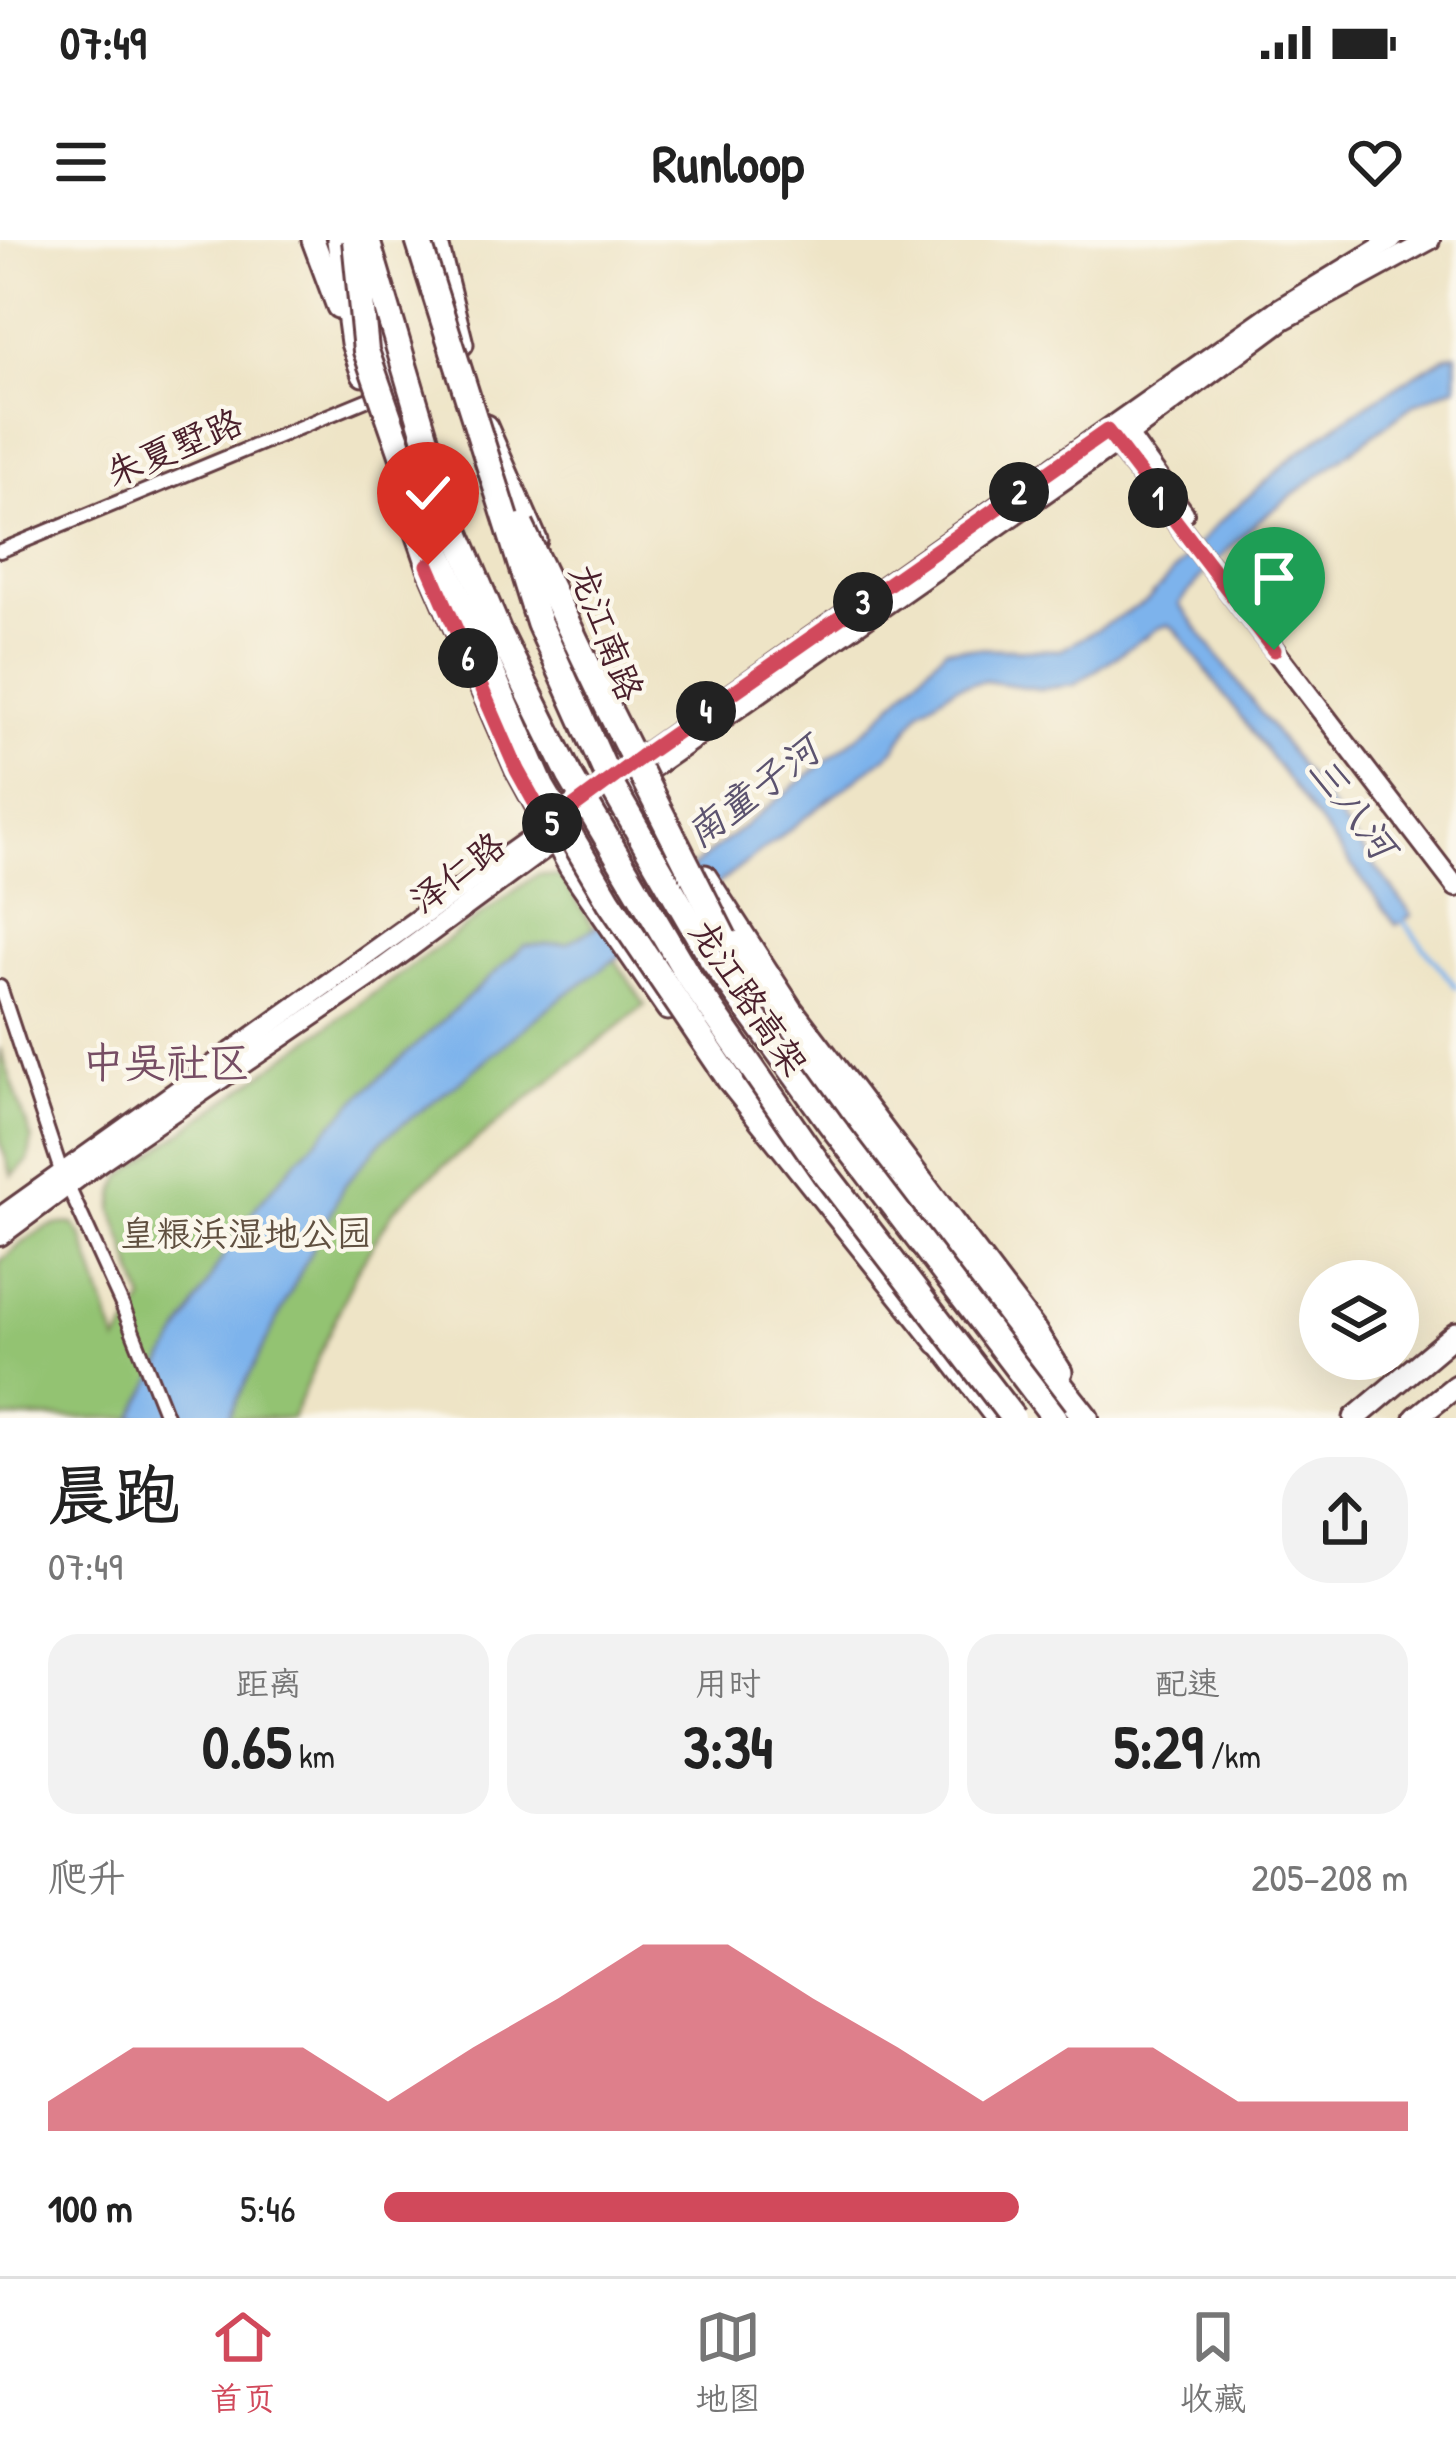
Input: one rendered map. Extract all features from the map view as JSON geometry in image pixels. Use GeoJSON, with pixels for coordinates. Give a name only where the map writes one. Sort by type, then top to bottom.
{"type":"FeatureCollection","features":[{"type":"Feature","properties":{"kind":"highway"},"geometry":{"type":"LineString","coordinates":[[351,240],[366,351],[423,515],[542,787],[608,901],[730,1080],[939,1342]]}},
{"type":"Feature","properties":{"kind":"highway","name":"龙江路高架"},"geometry":{"type":"LineString","coordinates":[[367,240],[446,507],[570,776],[687,974],[799,1136],[1013,1418]]}},
{"type":"Feature","properties":{"kind":"highway","name":"龙江路高架"},"geometry":{"type":"LineString","coordinates":[[418,240],[539,623],[613,788],[711,958],[1055,1418]]}},
{"type":"Feature","properties":{"kind":"highway"},"geometry":{"type":"LineString","coordinates":[[478,435],[724,938],[889,1166],[1086,1418]]}},
{"type":"Feature","properties":{"kind":"main road"},"geometry":{"type":"LineString","coordinates":[[313,240],[428,565],[517,770],[551,833],[722,1087],[866,1269],[939,1342]]}},
{"type":"Feature","properties":{"kind":"main road"},"geometry":{"type":"LineString","coordinates":[[338,240],[352,343],[425,470]]}},
{"type":"Feature","properties":{"kind":"main road"},"geometry":{"type":"LineString","coordinates":[[351,240],[469,602],[578,814],[739,1071],[997,1418]]}},
{"type":"Feature","properties":{"kind":"main road","name":"龙江南路"},"geometry":{"type":"LineString","coordinates":[[436,240],[476,402],[635,771],[671,867],[693,908],[798,1066],[980,1309],[1086,1418]]}},
{"type":"Feature","properties":{"kind":"main road"},"geometry":{"type":"LineString","coordinates":[[635,771],[792,1010],[1034,1328],[1086,1418]]}},
{"type":"Feature","properties":{"kind":"main road"},"geometry":{"type":"LineString","coordinates":[[1355,1418],[1456,1333]]}},
{"type":"Feature","properties":{"kind":"main road"},"geometry":{"type":"LineString","coordinates":[[1416,1418],[1456,1385]]}},
{"type":"Feature","properties":{"kind":"street","name":"泽仁路"},"geometry":{"type":"LineString","coordinates":[[1118,433],[1275,310],[1392,240]]}},
{"type":"Feature","properties":{"kind":"street","name":"泽仁路"},"geometry":{"type":"LineString","coordinates":[[0,1217],[64,1179],[1118,433],[1283,320],[1423,241]]}},
{"type":"Feature","properties":{"kind":"street","name":"朱夏墅路"},"geometry":{"type":"LineString","coordinates":[[0,551],[370,398]]}},
{"type":"Feature","properties":{"kind":"street"},"geometry":{"type":"LineString","coordinates":[[1118,433],[1456,887]]}},
{"type":"Feature","properties":{"kind":"street"},"geometry":{"type":"LineString","coordinates":[[1223,576],[1456,870]]}},
{"type":"Feature","properties":{"kind":"street"},"geometry":{"type":"LineString","coordinates":[[0,987],[64,1179],[123,1307],[166,1418]]}},
{"type":"Feature","properties":{"kind":"street","name":"泽仁路"},"geometry":{"type":"LineString","coordinates":[[0,1236],[64,1179]]}},
{"type":"Feature","properties":{"kind":"green space","name":"皇粮浜湿地公园"},"geometry":{"type":"Polygon","coordinates":[[[538,874],[561,877],[645,1005],[394,1210],[356,1272],[292,1418],[0,1418],[0,1261],[43,1230],[73,1224],[83,1238],[117,1343],[144,1301],[113,1210],[123,1175],[538,874]]]}},
{"type":"Feature","properties":{"kind":"green space"},"geometry":{"type":"Polygon","coordinates":[[[0,1048],[32,1140],[28,1161],[12,1176],[0,1142],[0,1048]]]}},
{"type":"Feature","properties":{"kind":"water"},"geometry":{"type":"Polygon","coordinates":[[[1456,354],[1456,386],[1414,404],[1258,521],[1179,604],[1412,915],[1396,925],[1168,625],[1074,685],[1039,689],[986,681],[957,686],[921,709],[894,750],[554,1003],[383,1139],[343,1187],[228,1418],[132,1418],[256,1207],[358,1098],[524,946],[567,943],[666,888],[874,723],[946,648],[1061,650],[1147,601],[1217,524],[1298,453],[1352,414],[1456,354]]]}},
{"type":"Feature","properties":{"kind":"waterway","name":"三八河"},"geometry":{"type":"LineString","coordinates":[[1399,916],[1456,987]]}},
{"type":"Feature","properties":{"kind":"district","name":"中吴社区"},"geometry":{"type":"Point","coordinates":[166,1062]}},
{"type":"Feature","properties":{"kind":"route"},"geometry":{"type":"LineString","coordinates":[[428,565],[517,770],[548,826],[1107,431],[1274,650]]}},
{"type":"Feature","properties":{"kind":"water label","name":"南童子河"},"geometry":{"type":"Point","coordinates":[752,791]}}]}
